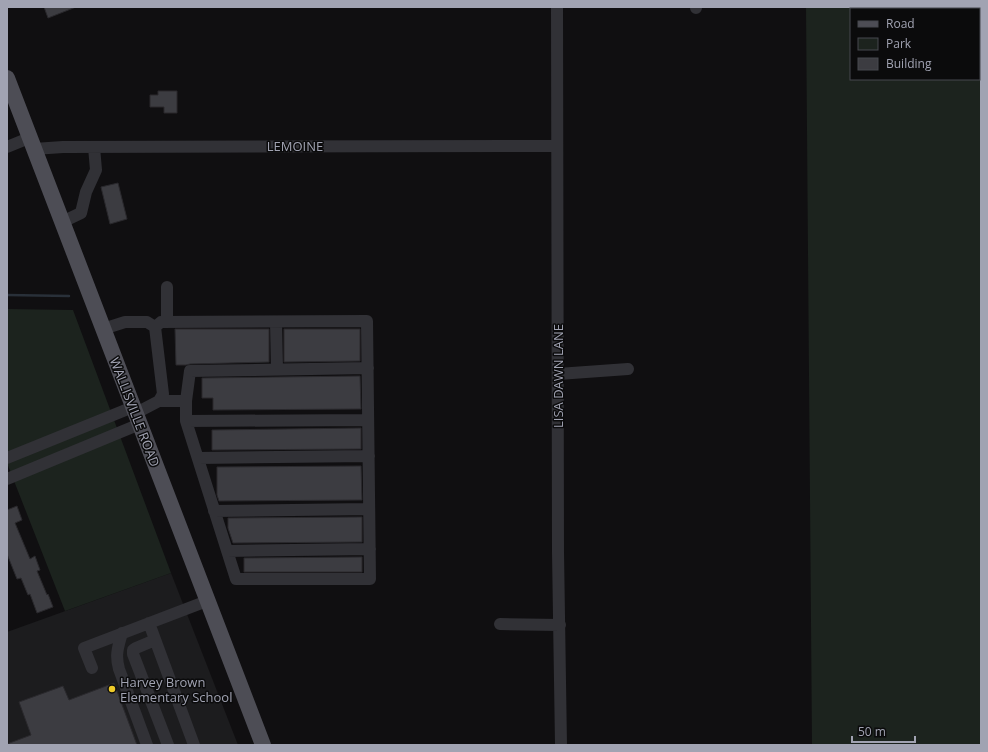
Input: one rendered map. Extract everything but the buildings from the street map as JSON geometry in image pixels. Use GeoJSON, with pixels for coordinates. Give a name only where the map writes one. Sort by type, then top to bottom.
{"type":"FeatureCollection","features":[{"type":"Feature","properties":{"kind":"main road","name":"WALLISVILLE ROAD"},"geometry":{"type":"LineString","coordinates":[[7,79],[263,745]]}},
{"type":"Feature","properties":{"kind":"street","name":"LISA DAWN LANE"},"geometry":{"type":"LineString","coordinates":[[557,7],[558,552],[561,745]]}},
{"type":"Feature","properties":{"kind":"street","name":"LEMOINE"},"geometry":{"type":"LineString","coordinates":[[7,147],[32,143],[63,147],[557,146]]}},
{"type":"Feature","properties":{"kind":"street"},"geometry":{"type":"LineString","coordinates":[[62,222],[81,213],[86,192],[96,170],[94,147]]}},
{"type":"Feature","properties":{"kind":"street"},"geometry":{"type":"LineString","coordinates":[[167,287],[167,322]]}},
{"type":"Feature","properties":{"kind":"street"},"geometry":{"type":"LineString","coordinates":[[155,327],[161,322],[367,321],[368,368],[370,579],[236,580],[186,421],[186,401],[190,371],[368,368]]}},
{"type":"Feature","properties":{"kind":"street"},"geometry":{"type":"LineString","coordinates":[[103,329],[125,322],[147,322],[155,327]]}},
{"type":"Feature","properties":{"kind":"street"},"geometry":{"type":"LineString","coordinates":[[276,322],[277,369]]}},
{"type":"Feature","properties":{"kind":"street"},"geometry":{"type":"LineString","coordinates":[[155,327],[163,394],[160,401]]}},
{"type":"Feature","properties":{"kind":"street"},"geometry":{"type":"LineString","coordinates":[[558,374],[628,369]]}},
{"type":"Feature","properties":{"kind":"street"},"geometry":{"type":"LineString","coordinates":[[7,479],[136,415],[160,401],[186,401]]}},
{"type":"Feature","properties":{"kind":"street"},"geometry":{"type":"LineString","coordinates":[[7,458],[136,415]]}},
{"type":"Feature","properties":{"kind":"street"},"geometry":{"type":"LineString","coordinates":[[186,421],[368,420]]}},
{"type":"Feature","properties":{"kind":"street"},"geometry":{"type":"LineString","coordinates":[[198,458],[369,456]]}},
{"type":"Feature","properties":{"kind":"street"},"geometry":{"type":"LineString","coordinates":[[214,512],[369,509]]}},
{"type":"Feature","properties":{"kind":"street"},"geometry":{"type":"LineString","coordinates":[[227,551],[370,549]]}},
{"type":"Feature","properties":{"kind":"street"},"geometry":{"type":"LineString","coordinates":[[92,668],[84,648],[207,600]]}},
{"type":"Feature","properties":{"kind":"street"},"geometry":{"type":"LineString","coordinates":[[149,623],[194,745]]}},
{"type":"Feature","properties":{"kind":"street"},"geometry":{"type":"LineString","coordinates":[[500,624],[560,625]]}},
{"type":"Feature","properties":{"kind":"street"},"geometry":{"type":"LineString","coordinates":[[122,633],[116,660],[147,745]]}},
{"type":"Feature","properties":{"kind":"street"},"geometry":{"type":"LineString","coordinates":[[155,640],[136,648],[133,654],[168,745]]}},
{"type":"Feature","properties":{"kind":"shaded area","name":"Harvey Brown Elementary School"},"geometry":{"type":"Polygon","coordinates":[[[171,573],[238,745],[7,745],[7,632],[171,573]]]}},
{"type":"Feature","properties":{"kind":"green space"},"geometry":{"type":"Polygon","coordinates":[[[806,7],[981,7],[981,745],[812,745],[806,7]]]}},
{"type":"Feature","properties":{"kind":"green space"},"geometry":{"type":"Polygon","coordinates":[[[7,309],[73,310],[171,573],[65,611],[7,463],[7,309]]]}},
{"type":"Feature","properties":{"kind":"waterway"},"geometry":{"type":"LineString","coordinates":[[7,295],[69,296]]}},
{"type":"Feature","properties":{"kind":"place","name":"Harvey Brown Elementary School"},"geometry":{"type":"Point","coordinates":[112,689]}}]}
